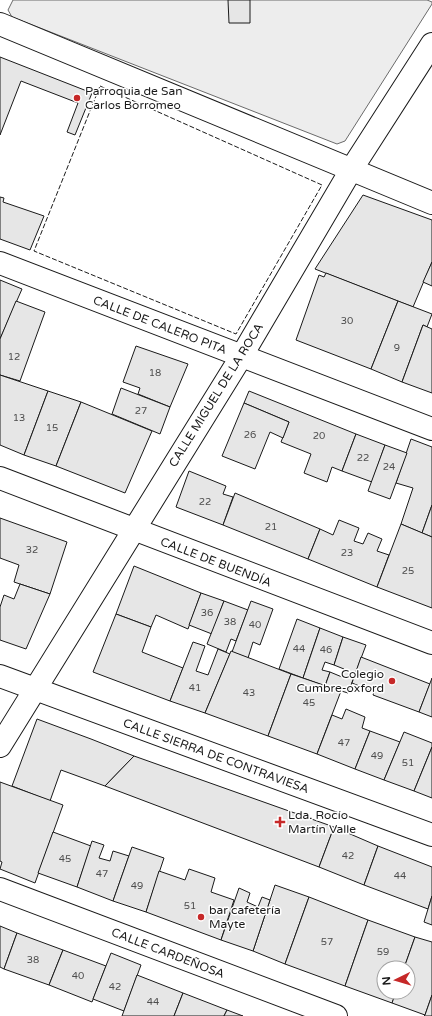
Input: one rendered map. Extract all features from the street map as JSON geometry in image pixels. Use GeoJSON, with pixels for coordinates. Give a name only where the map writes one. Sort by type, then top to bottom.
{"type":"FeatureCollection","features":[{"type":"Feature","properties":{"kind":"street"},"geometry":{"type":"LineString","coordinates":[[0,24],[432,203]]}},
{"type":"Feature","properties":{"kind":"street","name":"CALLE MIGUEL DE LA ROCA"},"geometry":{"type":"LineString","coordinates":[[0,746],[241,356],[351,170],[432,44]]}},
{"type":"Feature","properties":{"kind":"street","name":"CALLE DE CALERO PITA"},"geometry":{"type":"LineString","coordinates":[[0,263],[432,429]]}},
{"type":"Feature","properties":{"kind":"street","name":"CALLE DE BUENDÍA"},"geometry":{"type":"LineString","coordinates":[[0,478],[133,531],[432,643]]}},
{"type":"Feature","properties":{"kind":"street","name":"CALLE SIERRA DE CONTRAVIESA"},"geometry":{"type":"LineString","coordinates":[[0,676],[432,835]]}},
{"type":"Feature","properties":{"kind":"street","name":"CALLE CARDEÑOSA"},"geometry":{"type":"LineString","coordinates":[[0,889],[336,1016]]}},
{"type":"Feature","properties":{"kind":"shaded area"},"geometry":{"type":"Polygon","coordinates":[[[13,0],[427,0],[432,2],[432,4],[345,141],[337,144],[12,17],[8,10],[13,0]]]}},
{"type":"Feature","properties":{"kind":"building"},"geometry":{"type":"Polygon","coordinates":[[[228,0],[250,0],[250,23],[229,23],[228,0]]]}},
{"type":"Feature","properties":{"kind":"building","name":"Parroquia de San Carlos Borromeo"},"geometry":{"type":"Polygon","coordinates":[[[0,57],[92,93],[75,135],[67,132],[78,103],[21,81],[0,135],[0,57]]]}},
{"type":"Feature","properties":{"kind":"building"},"geometry":{"type":"Polygon","coordinates":[[[363,195],[432,220],[432,262],[413,307],[315,269],[363,195]]]}},
{"type":"Feature","properties":{"kind":"building"},"geometry":{"type":"Polygon","coordinates":[[[0,197],[4,198],[3,202],[44,216],[30,250],[0,239],[0,197]]]}},
{"type":"Feature","properties":{"kind":"building"},"geometry":{"type":"Polygon","coordinates":[[[432,262],[432,286],[423,282],[432,262]]]}},
{"type":"Feature","properties":{"kind":"building"},"geometry":{"type":"Polygon","coordinates":[[[326,273],[398,301],[371,369],[296,340],[319,275],[324,277],[326,273]]]}},
{"type":"Feature","properties":{"kind":"building"},"geometry":{"type":"Polygon","coordinates":[[[0,280],[22,289],[0,339],[0,280]]]}},
{"type":"Feature","properties":{"kind":"building"},"geometry":{"type":"Polygon","coordinates":[[[16,301],[45,312],[20,381],[0,375],[0,339],[16,301]]]}},
{"type":"Feature","properties":{"kind":"building"},"geometry":{"type":"Polygon","coordinates":[[[398,301],[432,314],[427,327],[423,325],[402,382],[371,369],[398,301]]]}},
{"type":"Feature","properties":{"kind":"building"},"geometry":{"type":"Polygon","coordinates":[[[423,325],[432,329],[432,393],[402,382],[423,325]]]}},
{"type":"Feature","properties":{"kind":"building"},"geometry":{"type":"Polygon","coordinates":[[[136,346],[188,364],[170,407],[138,394],[140,388],[123,382],[136,346]]]}},
{"type":"Feature","properties":{"kind":"building"},"geometry":{"type":"Polygon","coordinates":[[[0,375],[48,391],[24,455],[0,445],[0,375]]]}},
{"type":"Feature","properties":{"kind":"building"},"geometry":{"type":"Polygon","coordinates":[[[121,388],[170,407],[160,434],[112,414],[121,388]]]}},
{"type":"Feature","properties":{"kind":"building"},"geometry":{"type":"Polygon","coordinates":[[[48,391],[81,402],[56,466],[24,455],[48,391]]]}},
{"type":"Feature","properties":{"kind":"building"},"geometry":{"type":"Polygon","coordinates":[[[249,391],[356,434],[342,471],[332,467],[327,482],[304,473],[311,454],[281,442],[289,422],[244,403],[249,391]]]}},
{"type":"Feature","properties":{"kind":"building"},"geometry":{"type":"Polygon","coordinates":[[[81,402],[152,431],[125,493],[56,466],[81,402]]]}},
{"type":"Feature","properties":{"kind":"building"},"geometry":{"type":"Polygon","coordinates":[[[244,403],[289,422],[283,438],[270,432],[255,469],[222,456],[244,403]]]}},
{"type":"Feature","properties":{"kind":"building"},"geometry":{"type":"Polygon","coordinates":[[[356,434],[385,445],[372,482],[342,471],[356,434]]]}},
{"type":"Feature","properties":{"kind":"building"},"geometry":{"type":"Polygon","coordinates":[[[411,439],[432,447],[432,505],[422,533],[401,524],[413,488],[396,483],[411,439]]]}},
{"type":"Feature","properties":{"kind":"building"},"geometry":{"type":"Polygon","coordinates":[[[385,445],[407,453],[390,499],[368,491],[385,445]]]}},
{"type":"Feature","properties":{"kind":"building"},"geometry":{"type":"Polygon","coordinates":[[[189,471],[226,486],[223,494],[233,497],[223,525],[176,507],[189,471]]]}},
{"type":"Feature","properties":{"kind":"building"},"geometry":{"type":"Polygon","coordinates":[[[235,493],[320,529],[308,559],[223,525],[235,493]]]}},
{"type":"Feature","properties":{"kind":"building"},"geometry":{"type":"Polygon","coordinates":[[[432,505],[432,537],[422,533],[432,505]]]}},
{"type":"Feature","properties":{"kind":"building"},"geometry":{"type":"Polygon","coordinates":[[[0,518],[67,542],[50,594],[14,582],[19,565],[0,558],[0,518]]]}},
{"type":"Feature","properties":{"kind":"building"},"geometry":{"type":"Polygon","coordinates":[[[339,520],[359,528],[354,541],[363,544],[368,533],[382,539],[377,551],[389,555],[377,587],[308,559],[320,529],[333,535],[339,520]]]}},
{"type":"Feature","properties":{"kind":"building"},"geometry":{"type":"Polygon","coordinates":[[[401,524],[432,537],[432,608],[377,587],[401,524]]]}},
{"type":"Feature","properties":{"kind":"building"},"geometry":{"type":"Polygon","coordinates":[[[134,566],[201,593],[188,629],[156,615],[151,627],[116,614],[134,566]]]}},
{"type":"Feature","properties":{"kind":"building"},"geometry":{"type":"Polygon","coordinates":[[[20,584],[50,594],[26,649],[0,640],[0,607],[4,595],[14,599],[20,584]]]}},
{"type":"Feature","properties":{"kind":"building"},"geometry":{"type":"Polygon","coordinates":[[[201,593],[224,601],[212,634],[189,625],[201,593]]]}},
{"type":"Feature","properties":{"kind":"building"},"geometry":{"type":"Polygon","coordinates":[[[224,601],[248,610],[236,641],[231,639],[226,652],[207,644],[224,601]]]}},
{"type":"Feature","properties":{"kind":"building"},"geometry":{"type":"Polygon","coordinates":[[[251,601],[273,609],[260,645],[253,642],[248,658],[232,652],[251,601]]]}},
{"type":"Feature","properties":{"kind":"building"},"geometry":{"type":"Polygon","coordinates":[[[116,614],[151,627],[142,652],[183,668],[170,701],[93,672],[116,614]]]}},
{"type":"Feature","properties":{"kind":"building"},"geometry":{"type":"Polygon","coordinates":[[[297,619],[320,628],[303,678],[279,669],[297,619]]]}},
{"type":"Feature","properties":{"kind":"building"},"geometry":{"type":"Polygon","coordinates":[[[320,628],[343,637],[334,665],[325,662],[322,670],[330,672],[325,686],[303,678],[320,628]]]}},
{"type":"Feature","properties":{"kind":"building"},"geometry":{"type":"Polygon","coordinates":[[[343,637],[366,645],[348,693],[325,686],[330,672],[342,677],[344,669],[334,665],[343,637]]]}},
{"type":"Feature","properties":{"kind":"building"},"geometry":{"type":"Polygon","coordinates":[[[193,642],[205,646],[196,671],[208,675],[218,649],[230,654],[205,713],[170,701],[193,642]]]}},
{"type":"Feature","properties":{"kind":"building"},"geometry":{"type":"Polygon","coordinates":[[[231,651],[291,674],[268,736],[205,713],[231,651]]]}},
{"type":"Feature","properties":{"kind":"building","name":"Colegio Cumbre-oxford"},"geometry":{"type":"Polygon","coordinates":[[[361,657],[430,684],[419,712],[373,695],[374,692],[352,683],[361,657]]]}},
{"type":"Feature","properties":{"kind":"building"},"geometry":{"type":"Polygon","coordinates":[[[291,674],[341,691],[317,754],[268,736],[291,674]]]}},
{"type":"Feature","properties":{"kind":"building"},"geometry":{"type":"Polygon","coordinates":[[[432,678],[432,717],[419,712],[432,678]]]}},
{"type":"Feature","properties":{"kind":"building"},"geometry":{"type":"Polygon","coordinates":[[[346,709],[365,717],[362,728],[370,731],[355,769],[317,754],[332,715],[342,719],[346,709]]]}},
{"type":"Feature","properties":{"kind":"building"},"geometry":{"type":"Polygon","coordinates":[[[37,719],[134,756],[105,786],[61,770],[50,801],[12,786],[37,719]]]}},
{"type":"Feature","properties":{"kind":"building"},"geometry":{"type":"Polygon","coordinates":[[[370,731],[400,742],[384,780],[355,769],[370,731]]]}},
{"type":"Feature","properties":{"kind":"building"},"geometry":{"type":"Polygon","coordinates":[[[404,732],[432,743],[432,747],[414,791],[384,780],[404,732]]]}},
{"type":"Feature","properties":{"kind":"building"},"geometry":{"type":"Polygon","coordinates":[[[432,747],[432,798],[414,791],[432,747]]]}},
{"type":"Feature","properties":{"kind":"building"},"geometry":{"type":"Polygon","coordinates":[[[134,756],[334,827],[319,867],[105,786],[134,756]]]}},
{"type":"Feature","properties":{"kind":"building"},"geometry":{"type":"Polygon","coordinates":[[[0,782],[63,805],[35,883],[0,869],[2,862],[0,861],[0,782]]]}},
{"type":"Feature","properties":{"kind":"building"},"geometry":{"type":"Polygon","coordinates":[[[334,827],[378,846],[364,885],[319,867],[334,827]]]}},
{"type":"Feature","properties":{"kind":"building"},"geometry":{"type":"Polygon","coordinates":[[[53,832],[91,846],[77,887],[38,873],[53,832]]]}},
{"type":"Feature","properties":{"kind":"building"},"geometry":{"type":"Polygon","coordinates":[[[92,841],[104,845],[99,858],[110,861],[113,851],[129,856],[113,901],[77,887],[92,841]]]}},
{"type":"Feature","properties":{"kind":"building"},"geometry":{"type":"Polygon","coordinates":[[[378,846],[432,867],[432,896],[428,909],[364,885],[378,846]]]}},
{"type":"Feature","properties":{"kind":"building"},"geometry":{"type":"Polygon","coordinates":[[[132,847],[164,858],[146,912],[113,901],[132,847]]]}},
{"type":"Feature","properties":{"kind":"building"},"geometry":{"type":"Polygon","coordinates":[[[189,869],[215,878],[211,892],[234,900],[221,940],[146,912],[159,871],[185,880],[189,869]]]}},
{"type":"Feature","properties":{"kind":"building"},"geometry":{"type":"Polygon","coordinates":[[[275,885],[309,897],[285,964],[253,951],[275,885]]]}},
{"type":"Feature","properties":{"kind":"building"},"geometry":{"type":"Polygon","coordinates":[[[239,888],[250,893],[247,902],[258,907],[262,897],[270,900],[253,951],[221,940],[239,888]]]}},
{"type":"Feature","properties":{"kind":"building"},"geometry":{"type":"Polygon","coordinates":[[[432,896],[432,925],[424,922],[432,896]]]}},
{"type":"Feature","properties":{"kind":"building"},"geometry":{"type":"Polygon","coordinates":[[[309,897],[368,920],[345,986],[285,964],[309,897]]]}},
{"type":"Feature","properties":{"kind":"building"},"geometry":{"type":"Polygon","coordinates":[[[368,920],[415,937],[407,960],[376,960],[376,997],[345,986],[368,920]]]}},
{"type":"Feature","properties":{"kind":"building"},"geometry":{"type":"Polygon","coordinates":[[[0,926],[17,933],[4,969],[0,967],[0,926]]]}},
{"type":"Feature","properties":{"kind":"building"},"geometry":{"type":"Polygon","coordinates":[[[17,933],[63,950],[49,985],[4,969],[17,933]]]}},
{"type":"Feature","properties":{"kind":"building"},"geometry":{"type":"Polygon","coordinates":[[[415,937],[432,942],[432,995],[425,1015],[392,1003],[393,1000],[416,1000],[416,960],[407,960],[415,937]]]}},
{"type":"Feature","properties":{"kind":"building"},"geometry":{"type":"Polygon","coordinates":[[[63,950],[106,966],[92,1002],[49,985],[63,950]]]}},
{"type":"Feature","properties":{"kind":"building"},"geometry":{"type":"Polygon","coordinates":[[[111,953],[141,965],[124,1011],[93,999],[111,953]]]}},
{"type":"Feature","properties":{"kind":"building"},"geometry":{"type":"Polygon","coordinates":[[[137,975],[183,993],[174,1016],[122,1016],[137,975]]]}},
{"type":"Feature","properties":{"kind":"building"},"geometry":{"type":"Polygon","coordinates":[[[183,993],[227,1010],[224,1016],[174,1016],[183,993]]]}},
{"type":"Feature","properties":{"kind":"building"},"geometry":{"type":"Polygon","coordinates":[[[432,995],[432,1016],[424,1016],[425,1015],[432,995]]]}},
{"type":"Feature","properties":{"kind":"building"},"geometry":{"type":"Polygon","coordinates":[[[384,1000],[393,1000],[392,1003],[384,1000]]]}},
{"type":"Feature","properties":{"kind":"building"},"geometry":{"type":"Polygon","coordinates":[[[227,1010],[243,1016],[224,1016],[227,1010]]]}},
{"type":"Feature","properties":{"kind":"fence"},"geometry":{"type":"LineString","coordinates":[[100,86],[322,185],[236,334],[34,251],[100,86]]}},
{"type":"Feature","properties":{"kind":"place","name":"Parroquia de San Carlos Borromeo"},"geometry":{"type":"Point","coordinates":[77,98]}},
{"type":"Feature","properties":{"kind":"place","name":"Colegio Cumbre-oxford"},"geometry":{"type":"Point","coordinates":[392,681]}},
{"type":"Feature","properties":{"kind":"place","name":"Lda. Rocío Martín Valle"},"geometry":{"type":"Point","coordinates":[280,822]}},
{"type":"Feature","properties":{"kind":"place","name":"bar cafetería Mayte"},"geometry":{"type":"Point","coordinates":[201,917]}}]}
